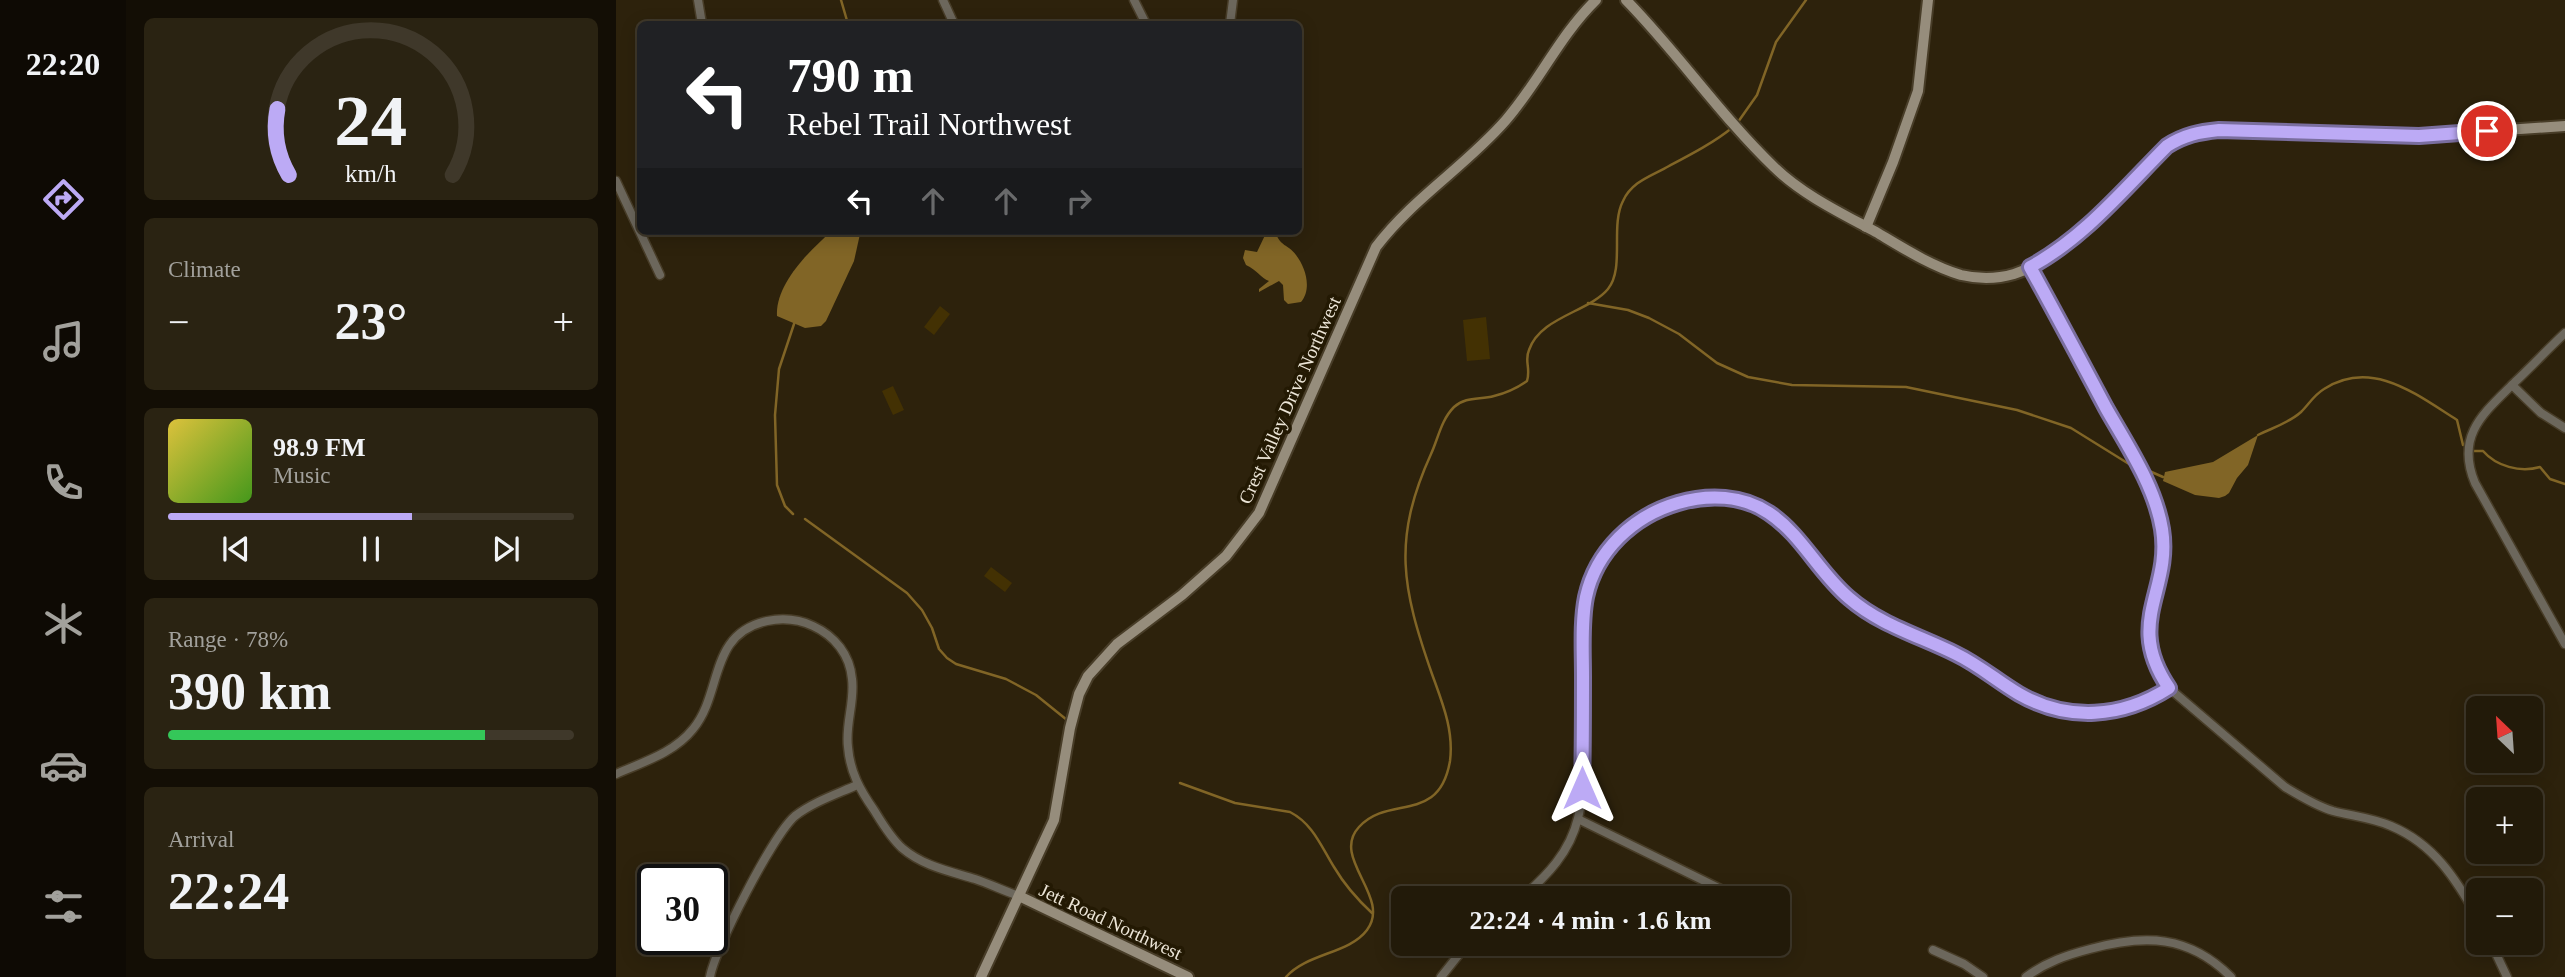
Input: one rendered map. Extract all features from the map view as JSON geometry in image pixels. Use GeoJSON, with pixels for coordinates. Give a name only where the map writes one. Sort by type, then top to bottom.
{"type":"FeatureCollection","features":[{"type":"Feature","properties":{"kind":"street"},"geometry":{"type":"LineString","coordinates":[[698,0],[702,21]]}},
{"type":"Feature","properties":{"kind":"street"},"geometry":{"type":"LineString","coordinates":[[943,0],[953,21]]}},
{"type":"Feature","properties":{"kind":"street"},"geometry":{"type":"LineString","coordinates":[[1134,0],[1144,21]]}},
{"type":"Feature","properties":{"kind":"street"},"geometry":{"type":"LineString","coordinates":[[1230,21],[1233,0]]}},
{"type":"Feature","properties":{"kind":"street","name":"Crest Valley Drive Northwest"},"geometry":{"type":"LineString","coordinates":[[981,977],[1054,820],[1070,728],[1079,694],[1088,676],[1117,644],[1200,580],[1245,533],[1259,513],[1376,247],[1406,213],[1505,122],[1566,35],[1596,0]]}},
{"type":"Feature","properties":{"kind":"street"},"geometry":{"type":"LineString","coordinates":[[1626,0],[1677,54],[1742,132],[1791,182],[1924,260],[1961,275],[1997,277],[2030,267],[2054,254],[2076,237],[2167,146],[2180,137],[2195,132],[2219,130],[2419,136],[2565,126]]}},
{"type":"Feature","properties":{"kind":"street"},"geometry":{"type":"LineString","coordinates":[[1866,227],[1918,92],[1928,0]]}},
{"type":"Feature","properties":{"kind":"street"},"geometry":{"type":"LineString","coordinates":[[616,181],[637,226]]}},
{"type":"Feature","properties":{"kind":"street"},"geometry":{"type":"LineString","coordinates":[[641,235],[660,275]]}},
{"type":"Feature","properties":{"kind":"street"},"geometry":{"type":"LineString","coordinates":[[2030,267],[2133,456],[2159,515],[2164,544],[2149,630],[2154,660],[2169,688],[2272,777],[2304,799],[2331,810],[2392,826],[2432,851],[2452,873],[2466,897]]}},
{"type":"Feature","properties":{"kind":"street"},"geometry":{"type":"LineString","coordinates":[[2565,332],[2484,413],[2473,429],[2468,449],[2471,473],[2565,644]]}},
{"type":"Feature","properties":{"kind":"street"},"geometry":{"type":"LineString","coordinates":[[2512,385],[2541,413],[2565,428]]}},
{"type":"Feature","properties":{"kind":"street"},"geometry":{"type":"LineString","coordinates":[[1534,886],[1559,859],[1578,819],[1582,788],[1584,612],[1591,580],[1605,553],[1626,531],[1656,511],[1690,499],[1731,498],[1768,512],[1793,534],[1834,584],[1863,610],[1890,626],[1960,656],[2039,704],[2073,713],[2107,712],[2141,704],[2169,688]]}},
{"type":"Feature","properties":{"kind":"street"},"geometry":{"type":"LineString","coordinates":[[616,774],[667,751],[693,729],[709,699],[723,653],[738,635],[764,622],[790,619],[810,624],[827,634],[847,658],[853,687],[847,724],[850,765],[857,785],[891,836],[911,855],[930,865],[1019,896]]}},
{"type":"Feature","properties":{"kind":"street"},"geometry":{"type":"LineString","coordinates":[[709,977],[724,938],[782,830],[805,809],[857,785]]}},
{"type":"Feature","properties":{"kind":"street"},"geometry":{"type":"LineString","coordinates":[[1578,819],[1715,886]]}},
{"type":"Feature","properties":{"kind":"street","name":"Jett Road Northwest"},"geometry":{"type":"LineString","coordinates":[[1019,896],[1188,977]]}},
{"type":"Feature","properties":{"kind":"street"},"geometry":{"type":"LineString","coordinates":[[2026,977],[2067,955],[2120,941],[2142,939],[2164,940],[2182,945],[2213,961],[2231,977]]}},
{"type":"Feature","properties":{"kind":"street"},"geometry":{"type":"LineString","coordinates":[[1933,950],[1964,964],[1983,977]]}},
{"type":"Feature","properties":{"kind":"street"},"geometry":{"type":"LineString","coordinates":[[2497,955],[2507,977]]}},
{"type":"Feature","properties":{"kind":"street"},"geometry":{"type":"LineString","coordinates":[[1441,977],[1458,956]]}},
{"type":"Feature","properties":{"kind":"shaded area"},"geometry":{"type":"Polygon","coordinates":[[[828,235],[860,235],[854,261],[826,321],[821,326],[805,328],[777,316],[778,304],[788,280],[828,235]]]}},
{"type":"Feature","properties":{"kind":"shaded area"},"geometry":{"type":"Polygon","coordinates":[[[1265,235],[1277,235],[1293,251],[1303,266],[1306,278],[1306,291],[1301,302],[1288,304],[1284,300],[1283,285],[1279,281],[1259,292],[1269,281],[1246,265],[1243,258],[1245,250],[1257,252],[1265,235]]]}},
{"type":"Feature","properties":{"kind":"shaded area"},"geometry":{"type":"Polygon","coordinates":[[[940,306],[950,314],[934,335],[924,327],[940,306]]]}},
{"type":"Feature","properties":{"kind":"shaded area"},"geometry":{"type":"Polygon","coordinates":[[[1486,317],[1490,359],[1467,361],[1463,320],[1486,317]]]}},
{"type":"Feature","properties":{"kind":"shaded area"},"geometry":{"type":"Polygon","coordinates":[[[893,386],[904,410],[893,415],[882,391],[893,386]]]}},
{"type":"Feature","properties":{"kind":"shaded area"},"geometry":{"type":"Polygon","coordinates":[[[2258,435],[2248,465],[2225,496],[2219,498],[2195,495],[2163,481],[2165,472],[2213,462],[2258,435]]]}},
{"type":"Feature","properties":{"kind":"shaded area"},"geometry":{"type":"Polygon","coordinates":[[[991,567],[1012,583],[1005,592],[984,576],[991,567]]]}},
{"type":"Feature","properties":{"kind":"waterway"},"geometry":{"type":"LineString","coordinates":[[841,0],[847,21]]}},
{"type":"Feature","properties":{"kind":"waterway"},"geometry":{"type":"LineString","coordinates":[[1738,122],[1757,95],[1776,42],[1806,0]]}},
{"type":"Feature","properties":{"kind":"waterway"},"geometry":{"type":"LineString","coordinates":[[1286,977],[1305,963],[1350,944],[1367,930],[1373,917],[1372,904],[1355,865],[1352,839],[1359,827],[1371,817],[1412,806],[1435,794],[1444,781],[1450,761],[1449,727],[1414,615],[1406,564],[1410,513],[1446,418],[1454,407],[1463,401],[1498,395],[1527,381],[1528,354],[1535,339],[1554,322],[1600,297],[1613,280],[1617,259],[1619,211],[1627,194],[1643,180],[1702,148],[1733,127]]}},
{"type":"Feature","properties":{"kind":"waterway"},"geometry":{"type":"LineString","coordinates":[[1588,303],[1628,310],[1649,318],[1679,334],[1717,363],[1748,377],[1792,385],[1906,387],[2017,410],[2071,428],[2129,464]]}},
{"type":"Feature","properties":{"kind":"waterway"},"geometry":{"type":"LineString","coordinates":[[793,514],[785,506],[777,485],[775,415],[779,369],[794,324]]}},
{"type":"Feature","properties":{"kind":"waterway"},"geometry":{"type":"LineString","coordinates":[[2258,435],[2296,416],[2324,389],[2342,380],[2359,377],[2377,379],[2410,391],[2457,420],[2463,445]]}},
{"type":"Feature","properties":{"kind":"waterway"},"geometry":{"type":"LineString","coordinates":[[2473,451],[2483,451],[2495,461],[2517,469],[2540,467],[2550,479],[2565,484]]}},
{"type":"Feature","properties":{"kind":"waterway"},"geometry":{"type":"LineString","coordinates":[[2147,470],[2163,477]]}},
{"type":"Feature","properties":{"kind":"waterway"},"geometry":{"type":"LineString","coordinates":[[805,519],[907,593],[922,610],[939,649],[947,658],[956,664],[1006,679],[1036,695],[1067,720]]}},
{"type":"Feature","properties":{"kind":"waterway"},"geometry":{"type":"LineString","coordinates":[[1180,783],[1235,803],[1290,812],[1298,817],[1316,836],[1347,886],[1372,913]]}},
{"type":"Feature","properties":{"kind":"route"},"geometry":{"type":"LineString","coordinates":[[1582,788],[1584,612],[1591,580],[1605,553],[1626,531],[1656,511],[1690,499],[1731,498],[1768,512],[1793,534],[1834,584],[1863,610],[1890,626],[1960,656],[2039,704],[2073,713],[2107,712],[2141,704],[2169,688],[2154,660],[2149,630],[2164,544],[2159,515],[2133,456],[2030,267],[2054,254],[2076,237],[2167,146],[2180,137],[2195,132],[2219,130],[2419,136],[2487,131]]}}]}
